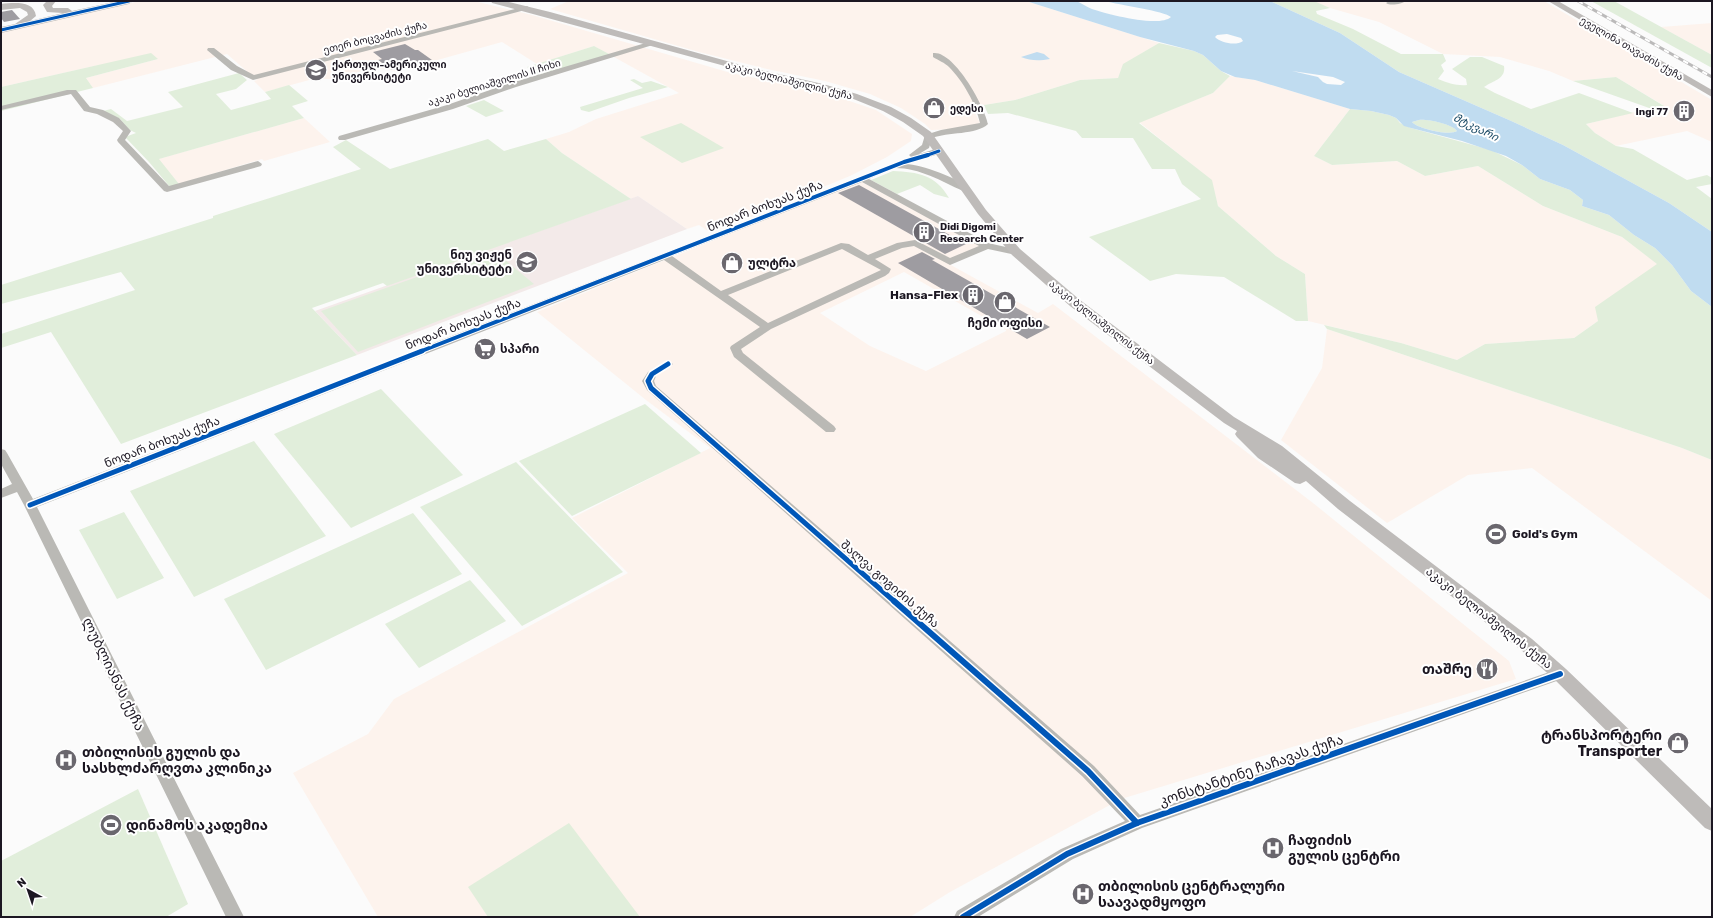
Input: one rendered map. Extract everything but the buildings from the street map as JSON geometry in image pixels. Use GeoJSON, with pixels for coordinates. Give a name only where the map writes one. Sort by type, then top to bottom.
{"type":"FeatureCollection","features":[{"type":"Feature","properties":{"kind":"main road"},"geometry":{"type":"LineString","coordinates":[[1,6],[23,1]]}},
{"type":"Feature","properties":{"kind":"main road"},"geometry":{"type":"LineString","coordinates":[[52,1],[48,3],[47,7],[50,10],[55,11],[93,9]]}},
{"type":"Feature","properties":{"kind":"main road"},"geometry":{"type":"LineString","coordinates":[[1,30],[129,1]]}},
{"type":"Feature","properties":{"kind":"main road","name":"აკაკი ბელიაშვილის ქუჩა"},"geometry":{"type":"LineString","coordinates":[[495,1],[527,8],[652,44],[750,70],[820,86],[854,96],[897,114],[927,134],[982,212],[1016,252],[1075,303],[1229,420],[1277,448],[1344,505],[1526,644],[1560,674],[1712,822]]}},
{"type":"Feature","properties":{"kind":"main road","name":"ეველინა თავაძის ქუჩა"},"geometry":{"type":"LineString","coordinates":[[1552,1],[1712,94]]}},
{"type":"Feature","properties":{"kind":"main road"},"geometry":{"type":"LineString","coordinates":[[1,6],[25,7],[32,12],[32,16],[30,18],[11,27]]}},
{"type":"Feature","properties":{"kind":"main road","name":"აკაკი ბელიაშვილის ქუჩა"},"geometry":{"type":"LineString","coordinates":[[1229,420],[1263,455],[1344,505]]}},
{"type":"Feature","properties":{"kind":"street"},"geometry":{"type":"LineString","coordinates":[[1389,3],[1403,1]]}},
{"type":"Feature","properties":{"kind":"street","name":"ეთერ ბოცვაძის ქუჩა"},"geometry":{"type":"LineString","coordinates":[[211,50],[234,68],[254,78],[527,8]]}},
{"type":"Feature","properties":{"kind":"street","name":"აკაკი ბელიაშვილის II ჩიხი"},"geometry":{"type":"LineString","coordinates":[[342,138],[450,107],[513,85],[652,44]]}},
{"type":"Feature","properties":{"kind":"street"},"geometry":{"type":"LineString","coordinates":[[904,162],[926,146],[928,137],[936,133],[965,130],[984,124],[983,116],[969,91],[951,65],[936,55]]}},
{"type":"Feature","properties":{"kind":"street"},"geometry":{"type":"LineString","coordinates":[[1,108],[72,92],[87,109],[100,112],[116,120],[127,131],[121,140],[167,189],[258,164]]}},
{"type":"Feature","properties":{"kind":"street"},"geometry":{"type":"LineString","coordinates":[[904,162],[939,151]]}},
{"type":"Feature","properties":{"kind":"street","name":"ნოდარ ბოხუას ქუჩა"},"geometry":{"type":"LineString","coordinates":[[30,505],[904,162]]}},
{"type":"Feature","properties":{"kind":"street"},"geometry":{"type":"LineString","coordinates":[[890,168],[916,167],[966,189]]}},
{"type":"Feature","properties":{"kind":"street"},"geometry":{"type":"LineString","coordinates":[[863,178],[986,246],[1016,252]]}},
{"type":"Feature","properties":{"kind":"street"},"geometry":{"type":"LineString","coordinates":[[869,258],[900,245],[915,243],[950,262],[986,246]]}},
{"type":"Feature","properties":{"kind":"street"},"geometry":{"type":"LineString","coordinates":[[722,294],[835,247],[846,246],[886,269],[885,273],[767,327],[735,348],[738,356],[830,429]]}},
{"type":"Feature","properties":{"kind":"street"},"geometry":{"type":"LineString","coordinates":[[665,256],[722,294],[767,327]]}},
{"type":"Feature","properties":{"kind":"street","name":"შალვა გოგიძის ქუჩა"},"geometry":{"type":"LineString","coordinates":[[668,364],[652,374],[648,381],[651,388],[1088,771],[1137,823]]}},
{"type":"Feature","properties":{"kind":"street"},"geometry":{"type":"LineString","coordinates":[[1263,455],[1277,448]]}},
{"type":"Feature","properties":{"kind":"street","name":"ლუბლიანას ქუჩა"},"geometry":{"type":"LineString","coordinates":[[1,453],[30,505],[235,917]]}},
{"type":"Feature","properties":{"kind":"street"},"geometry":{"type":"LineString","coordinates":[[1,494],[20,486]]}},
{"type":"Feature","properties":{"kind":"street","name":"კონსტანტინე ჩაჩავას ქუჩა"},"geometry":{"type":"LineString","coordinates":[[963,917],[1067,854],[1137,823],[1560,674]]}},
{"type":"Feature","properties":{"kind":"shaded area"},"geometry":{"type":"Polygon","coordinates":[[[140,1],[474,1],[532,15],[731,73],[820,91],[876,110],[912,134],[911,141],[887,157],[850,176],[711,233],[699,225],[687,229],[638,196],[631,199],[562,153],[546,139],[569,132],[596,119],[679,93],[594,46],[537,64],[502,42],[398,71],[374,68],[331,79],[313,79],[265,92],[254,81],[257,80],[227,54],[93,88],[86,78],[158,59],[94,66],[1,87],[1,32],[140,1]]]}},
{"type":"Feature","properties":{"kind":"shaded area"},"geometry":{"type":"Polygon","coordinates":[[[569,1],[1026,1],[1159,43],[1124,64],[1118,78],[1080,80],[1015,100],[972,107],[980,123],[961,129],[931,130],[925,124],[901,108],[870,94],[825,81],[767,69],[699,52],[550,9],[569,1]]]}},
{"type":"Feature","properties":{"kind":"shaded area"},"geometry":{"type":"Polygon","coordinates":[[[1312,1],[1544,1],[1712,100],[1712,142],[1687,131],[1616,146],[1595,133],[1586,124],[1663,105],[1616,77],[1573,81],[1549,71],[1500,57],[1443,54],[1379,22],[1330,8],[1312,1]]]}},
{"type":"Feature","properties":{"kind":"shaded area"},"geometry":{"type":"Polygon","coordinates":[[[1712,23],[1712,55],[1661,27],[1712,23]]]}},
{"type":"Feature","properties":{"kind":"shaded area"},"geometry":{"type":"Polygon","coordinates":[[[1230,76],[1255,80],[1350,109],[1314,156],[1332,165],[1397,161],[1425,176],[1478,166],[1543,206],[1622,237],[1658,264],[1646,273],[1598,321],[1574,338],[1485,344],[1457,360],[1401,343],[1308,321],[1305,274],[1276,256],[1218,206],[1211,180],[1139,122],[1213,93],[1230,76]]]}},
{"type":"Feature","properties":{"kind":"shaded area"},"geometry":{"type":"Polygon","coordinates":[[[304,118],[330,142],[264,161],[262,159],[179,184],[158,159],[304,118]]]}},
{"type":"Feature","properties":{"kind":"shaded area"},"geometry":{"type":"Polygon","coordinates":[[[860,181],[984,248],[949,264],[1038,313],[1053,304],[1313,503],[1509,661],[1516,679],[1121,799],[950,892],[910,917],[378,917],[293,773],[368,734],[394,699],[628,573],[572,518],[710,448],[646,400],[537,312],[860,181]],[[904,272],[820,313],[870,346],[926,371],[1006,330],[904,272]]]}},
{"type":"Feature","properties":{"kind":"shaded area","name":"ნიუ ვიჟენ უნივერსიტეტი"},"geometry":{"type":"Polygon","coordinates":[[[638,196],[687,229],[357,355],[315,311],[638,196]]]}},
{"type":"Feature","properties":{"kind":"shaded area"},"geometry":{"type":"Polygon","coordinates":[[[1327,329],[1682,448],[1712,460],[1712,601],[1532,468],[1468,475],[1387,523],[1281,440],[1322,368],[1327,329]]]}},
{"type":"Feature","properties":{"kind":"green space"},"geometry":{"type":"Polygon","coordinates":[[[1270,1],[1314,1],[1330,8],[1316,11],[1317,14],[1353,29],[1401,54],[1443,54],[1446,61],[1441,65],[1444,71],[1438,79],[1449,83],[1467,85],[1466,79],[1452,69],[1470,57],[1482,57],[1504,66],[1501,77],[1484,87],[1531,109],[1579,93],[1633,113],[1586,124],[1595,133],[1616,146],[1633,149],[1687,180],[1707,175],[1712,178],[1712,184],[1696,187],[1712,199],[1712,232],[1669,203],[1563,145],[1399,72],[1340,33],[1270,1]]]}},
{"type":"Feature","properties":{"kind":"green space"},"geometry":{"type":"Polygon","coordinates":[[[1591,1],[1614,1],[1712,55],[1712,68],[1591,1]]]}},
{"type":"Feature","properties":{"kind":"green space"},"geometry":{"type":"Polygon","coordinates":[[[1159,43],[1194,51],[1203,55],[1221,71],[1230,76],[1213,93],[1139,123],[1212,180],[1218,206],[1276,256],[1305,274],[1308,321],[1296,321],[1224,277],[1176,274],[1150,281],[1089,237],[1201,199],[1182,184],[1175,169],[1152,169],[1133,138],[1082,138],[1076,131],[1008,113],[988,114],[984,105],[1015,100],[1080,80],[1118,78],[1123,64],[1159,43]]]}},
{"type":"Feature","properties":{"kind":"green space"},"geometry":{"type":"Polygon","coordinates":[[[594,46],[611,55],[540,75],[527,67],[594,46]]]}},
{"type":"Feature","properties":{"kind":"green space"},"geometry":{"type":"Polygon","coordinates":[[[151,53],[158,59],[86,78],[93,88],[1,111],[1,87],[151,53]]]}},
{"type":"Feature","properties":{"kind":"green space"},"geometry":{"type":"Polygon","coordinates":[[[239,73],[247,80],[236,89],[216,94],[231,110],[271,99],[265,92],[289,85],[308,101],[292,106],[304,118],[159,159],[179,184],[170,187],[125,137],[136,133],[130,130],[120,119],[103,111],[111,109],[127,121],[183,107],[168,92],[239,73]]]}},
{"type":"Feature","properties":{"kind":"green space"},"geometry":{"type":"Polygon","coordinates":[[[1616,77],[1664,106],[1652,109],[1573,81],[1616,77]]]}},
{"type":"Feature","properties":{"kind":"green space"},"geometry":{"type":"Polygon","coordinates":[[[634,79],[642,83],[651,81],[668,87],[629,98],[589,112],[581,110],[580,107],[643,88],[630,80],[634,79]]]}},
{"type":"Feature","properties":{"kind":"green space"},"geometry":{"type":"Polygon","coordinates":[[[484,100],[504,111],[486,117],[466,106],[484,100]]]}},
{"type":"Feature","properties":{"kind":"green space"},"geometry":{"type":"Polygon","coordinates":[[[1350,109],[1371,111],[1389,115],[1396,118],[1400,123],[1411,128],[1491,150],[1522,165],[1540,179],[1570,190],[1583,200],[1582,206],[1609,215],[1634,235],[1655,248],[1672,265],[1691,291],[1712,307],[1712,460],[1682,448],[1327,329],[1324,325],[1401,343],[1457,360],[1485,344],[1574,338],[1598,321],[1595,307],[1657,264],[1622,237],[1543,206],[1478,166],[1425,176],[1397,161],[1332,165],[1314,156],[1350,109]]]}},
{"type":"Feature","properties":{"kind":"green space"},"geometry":{"type":"Polygon","coordinates":[[[1419,120],[1440,122],[1454,128],[1457,131],[1448,133],[1434,131],[1415,125],[1412,122],[1419,120]]]}},
{"type":"Feature","properties":{"kind":"green space"},"geometry":{"type":"Polygon","coordinates":[[[681,123],[724,148],[682,163],[640,137],[681,123]]]}},
{"type":"Feature","properties":{"kind":"green space"},"geometry":{"type":"Polygon","coordinates":[[[488,139],[504,151],[546,139],[562,153],[631,199],[387,286],[383,283],[312,308],[357,355],[121,444],[51,332],[1,348],[1,334],[135,290],[121,272],[1,304],[1,285],[213,218],[213,216],[361,169],[333,147],[346,140],[390,169],[488,139]]]}},
{"type":"Feature","properties":{"kind":"green space"},"geometry":{"type":"Polygon","coordinates":[[[893,171],[910,172],[926,176],[938,184],[949,198],[934,194],[920,185],[897,194],[871,180],[893,171]]]}},
{"type":"Feature","properties":{"kind":"green space"},"geometry":{"type":"Polygon","coordinates":[[[493,250],[534,284],[358,352],[321,311],[493,250]]]}},
{"type":"Feature","properties":{"kind":"green space"},"geometry":{"type":"Polygon","coordinates":[[[381,389],[463,475],[351,528],[274,434],[381,389]]]}},
{"type":"Feature","properties":{"kind":"green space"},"geometry":{"type":"Polygon","coordinates":[[[645,404],[701,453],[572,516],[519,461],[645,404]]]}},
{"type":"Feature","properties":{"kind":"green space"},"geometry":{"type":"Polygon","coordinates":[[[254,441],[326,536],[194,597],[130,491],[254,441]]]}},
{"type":"Feature","properties":{"kind":"green space"},"geometry":{"type":"Polygon","coordinates":[[[516,462],[623,572],[522,626],[420,507],[516,462]]]}},
{"type":"Feature","properties":{"kind":"green space"},"geometry":{"type":"Polygon","coordinates":[[[124,512],[164,578],[117,599],[79,530],[124,512]]]}},
{"type":"Feature","properties":{"kind":"green space"},"geometry":{"type":"Polygon","coordinates":[[[413,513],[462,574],[266,670],[224,599],[413,513]]]}},
{"type":"Feature","properties":{"kind":"green space"},"geometry":{"type":"Polygon","coordinates":[[[470,580],[506,621],[419,668],[385,624],[470,580]]]}},
{"type":"Feature","properties":{"kind":"green space","name":"დინამოს აკადემია"},"geometry":{"type":"Polygon","coordinates":[[[138,789],[188,904],[166,917],[1,917],[1,861],[138,789]]]}},
{"type":"Feature","properties":{"kind":"green space"},"geometry":{"type":"Polygon","coordinates":[[[569,823],[640,917],[488,917],[468,887],[569,823]]]}},
{"type":"Feature","properties":{"kind":"water","name":"მტკვარი"},"geometry":{"type":"Polygon","coordinates":[[[1026,1],[1076,1],[1092,9],[1109,14],[1145,21],[1156,21],[1165,20],[1171,17],[1160,13],[1105,1],[1270,1],[1340,33],[1399,72],[1563,145],[1669,203],[1712,232],[1712,307],[1691,291],[1672,265],[1655,248],[1634,235],[1609,215],[1582,206],[1583,200],[1570,190],[1540,179],[1522,165],[1506,156],[1462,141],[1404,126],[1396,118],[1389,115],[1371,111],[1350,109],[1255,80],[1235,77],[1221,71],[1203,55],[1194,51],[1140,37],[1026,1]],[[1227,34],[1217,35],[1215,37],[1221,41],[1229,43],[1240,43],[1243,41],[1241,38],[1227,34]],[[1292,71],[1318,77],[1327,84],[1341,85],[1345,82],[1333,77],[1292,71]],[[1419,120],[1412,122],[1415,125],[1434,131],[1448,133],[1457,131],[1450,126],[1433,121],[1419,120]]]}},
{"type":"Feature","properties":{"kind":"water"},"geometry":{"type":"Polygon","coordinates":[[[1037,52],[1044,54],[1050,59],[1035,60],[1021,57],[1037,52]]]}},
{"type":"Feature","properties":{"kind":"railway"},"geometry":{"type":"LineString","coordinates":[[1578,1],[1712,77]]}},
{"type":"Feature","properties":{"kind":"cycle path"},"geometry":{"type":"LineString","coordinates":[[1,30],[129,1]]}},
{"type":"Feature","properties":{"kind":"cycle path"},"geometry":{"type":"LineString","coordinates":[[30,505],[904,162],[939,151]]}},
{"type":"Feature","properties":{"kind":"cycle path"},"geometry":{"type":"LineString","coordinates":[[668,364],[652,374],[648,381],[651,388],[1088,771],[1137,823]]}},
{"type":"Feature","properties":{"kind":"cycle path"},"geometry":{"type":"LineString","coordinates":[[963,917],[1067,854],[1137,823],[1560,674]]}},
{"type":"Feature","properties":{"kind":"place","name":"ქართულ-ამერიკული უნივერსიტეტი"},"geometry":{"type":"Point","coordinates":[316,70]}},
{"type":"Feature","properties":{"kind":"place","name":"ედესი"},"geometry":{"type":"Point","coordinates":[934,108]}},
{"type":"Feature","properties":{"kind":"place","name":"Ingi 77"},"geometry":{"type":"Point","coordinates":[1684,111]}},
{"type":"Feature","properties":{"kind":"place","name":"Didi Digomi Research Center"},"geometry":{"type":"Point","coordinates":[924,232]}},
{"type":"Feature","properties":{"kind":"place","name":"ნიუ ვიჟენ უნივერსიტეტი"},"geometry":{"type":"Point","coordinates":[527,262]}},
{"type":"Feature","properties":{"kind":"place","name":"ულტრა"},"geometry":{"type":"Point","coordinates":[732,263]}},
{"type":"Feature","properties":{"kind":"place","name":"Hansa-Flex"},"geometry":{"type":"Point","coordinates":[973,295]}},
{"type":"Feature","properties":{"kind":"place","name":"ჩემი ოფისი"},"geometry":{"type":"Point","coordinates":[1005,302]}},
{"type":"Feature","properties":{"kind":"place","name":"სპარი"},"geometry":{"type":"Point","coordinates":[485,349]}},
{"type":"Feature","properties":{"kind":"place","name":"Gold's Gym"},"geometry":{"type":"Point","coordinates":[1496,534]}},
{"type":"Feature","properties":{"kind":"place","name":"თაშრე"},"geometry":{"type":"Point","coordinates":[1487,669]}},
{"type":"Feature","properties":{"kind":"place","name":"ტრანსპორტერი Transporter"},"geometry":{"type":"Point","coordinates":[1678,743]}},
{"type":"Feature","properties":{"kind":"place","name":"თბილისის გულის და სასხლძარღვთა კლინიკა"},"geometry":{"type":"Point","coordinates":[66,760]}},
{"type":"Feature","properties":{"kind":"place","name":"დინამოს აკადემია"},"geometry":{"type":"Point","coordinates":[111,825]}},
{"type":"Feature","properties":{"kind":"place","name":"ჩაფიძის გულის ცენტრი"},"geometry":{"type":"Point","coordinates":[1273,848]}},
{"type":"Feature","properties":{"kind":"place","name":"თბილისის ცენტრალური საავადმყოფო"},"geometry":{"type":"Point","coordinates":[1083,894]}}]}
